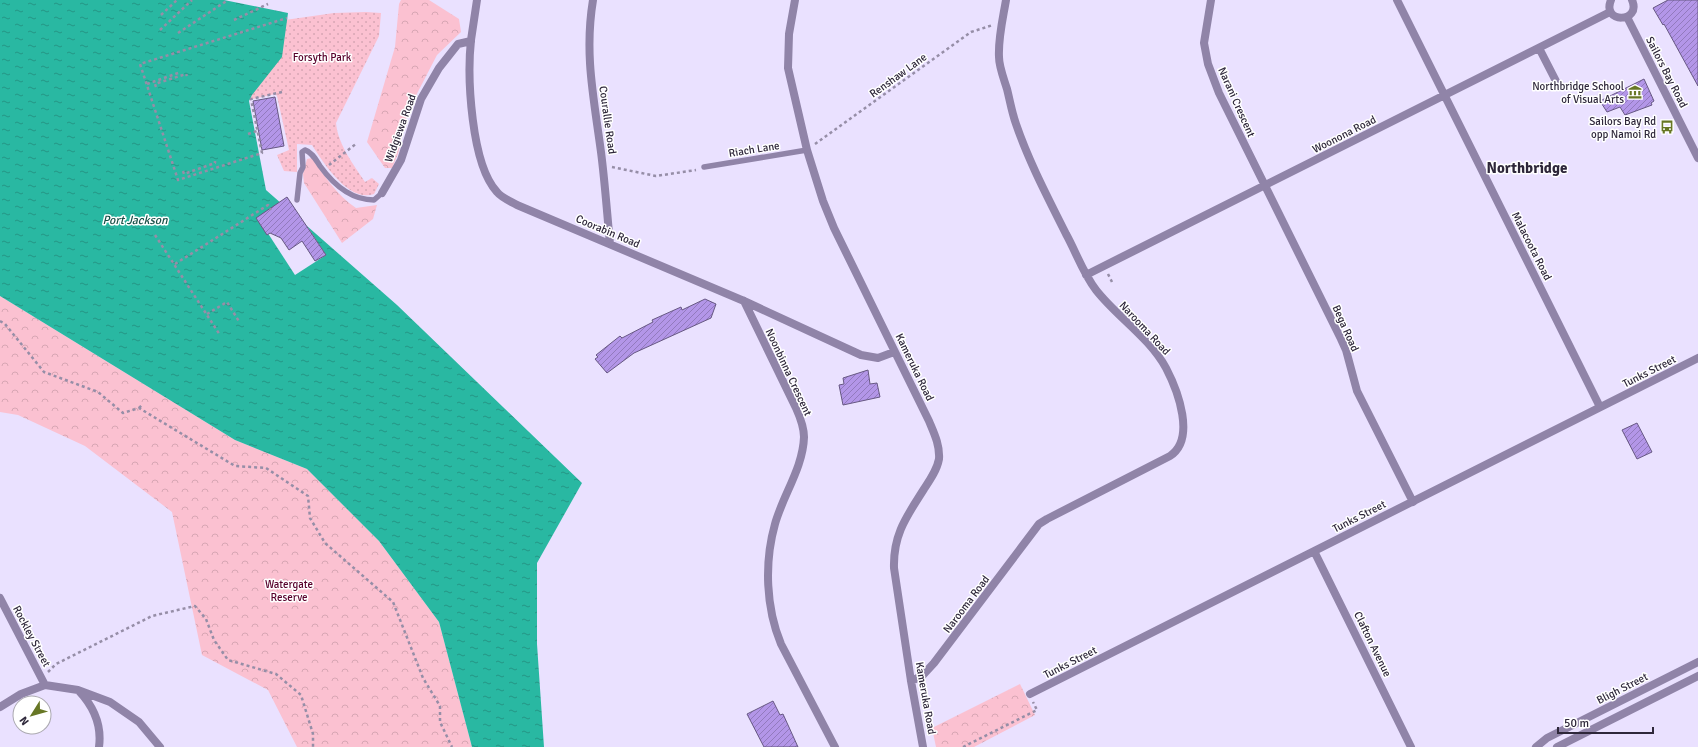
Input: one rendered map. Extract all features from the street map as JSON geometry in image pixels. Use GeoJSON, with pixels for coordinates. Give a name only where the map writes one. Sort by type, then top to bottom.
{"type":"FeatureCollection","features":[{"type":"Feature","properties":{"kind":"street","name":"Coorabin Road"},"geometry":{"type":"LineString","coordinates":[[477,0],[471,41],[470,80],[474,128],[482,163],[492,186],[497,192],[510,202],[744,301],[867,357],[878,358],[894,352]]}},
{"type":"Feature","properties":{"kind":"street","name":"Courallie Road"},"geometry":{"type":"LineString","coordinates":[[593,0],[590,18],[589,56],[603,165],[610,244]]}},
{"type":"Feature","properties":{"kind":"street","name":"Kameruka Road"},"geometry":{"type":"LineString","coordinates":[[795,0],[789,34],[788,68],[807,150],[828,214],[929,421],[939,448],[939,460],[936,470],[899,530],[894,554],[894,568],[911,681],[923,747]]}},
{"type":"Feature","properties":{"kind":"street","name":"Narooma Road"},"geometry":{"type":"LineString","coordinates":[[911,681],[922,676],[934,663],[1039,524],[1047,518],[1170,456],[1178,450],[1182,442],[1184,430],[1184,422],[1178,397],[1166,368],[1158,356],[1136,331],[1104,299],[1086,275],[1036,173],[1016,124],[999,58],[1006,0]]}},
{"type":"Feature","properties":{"kind":"street","name":"Narani Crescent"},"geometry":{"type":"LineString","coordinates":[[1211,0],[1204,43],[1208,64],[1219,93],[1264,186]]}},
{"type":"Feature","properties":{"kind":"street"},"geometry":{"type":"LineString","coordinates":[[1397,0],[1444,96]]}},
{"type":"Feature","properties":{"kind":"street"},"geometry":{"type":"LineString","coordinates":[[1611,0],[1609,4],[1610,12],[1616,17],[1624,18],[1627,17],[1634,8],[1632,0]]}},
{"type":"Feature","properties":{"kind":"street","name":"Woonona Road"},"geometry":{"type":"LineString","coordinates":[[1086,275],[1610,12]]}},
{"type":"Feature","properties":{"kind":"street","name":"Sailors Bay Road"},"geometry":{"type":"LineString","coordinates":[[1627,17],[1698,158]]}},
{"type":"Feature","properties":{"kind":"street","name":"Widgiewa Road"},"geometry":{"type":"LineString","coordinates":[[382,193],[401,160],[421,100],[439,68],[458,44],[471,41]]}},
{"type":"Feature","properties":{"kind":"street"},"geometry":{"type":"LineString","coordinates":[[1539,48],[1558,85]]}},
{"type":"Feature","properties":{"kind":"street","name":"Malacoota Road"},"geometry":{"type":"LineString","coordinates":[[1444,96],[1600,407]]}},
{"type":"Feature","properties":{"kind":"street","name":"Bega Road"},"geometry":{"type":"LineString","coordinates":[[1264,186],[1341,339],[1346,350],[1353,382],[1413,502]]}},
{"type":"Feature","properties":{"kind":"street","name":"Noonbinna Crescent"},"geometry":{"type":"LineString","coordinates":[[744,301],[796,408],[801,421],[804,436],[798,465],[775,523],[771,542],[768,579],[774,628],[835,747]]}},
{"type":"Feature","properties":{"kind":"street","name":"Tunks Street"},"geometry":{"type":"LineString","coordinates":[[1030,694],[1698,359]]}},
{"type":"Feature","properties":{"kind":"street","name":"Clafton Avenue"},"geometry":{"type":"LineString","coordinates":[[1314,551],[1412,747]]}},
{"type":"Feature","properties":{"kind":"street","name":"Rockley Street"},"geometry":{"type":"LineString","coordinates":[[0,598],[45,684]]}},
{"type":"Feature","properties":{"kind":"street","name":"Bligh Street"},"geometry":{"type":"LineString","coordinates":[[1536,747],[1547,738],[1698,662]]}},
{"type":"Feature","properties":{"kind":"street"},"geometry":{"type":"LineString","coordinates":[[1557,747],[1698,676]]}},
{"type":"Feature","properties":{"kind":"street"},"geometry":{"type":"LineString","coordinates":[[0,707],[21,694],[45,684],[78,690],[110,702],[116,706],[138,722],[160,747]]}},
{"type":"Feature","properties":{"kind":"street"},"geometry":{"type":"LineString","coordinates":[[78,690],[93,708],[97,719],[100,738],[99,747]]}},
{"type":"Feature","properties":{"kind":"lane"},"geometry":{"type":"LineString","coordinates":[[297,200],[300,173],[303,167],[302,152],[305,150],[308,151],[336,186],[351,195],[364,200],[374,200],[382,193]]}},
{"type":"Feature","properties":{"kind":"lane","name":"Riach Lane"},"geometry":{"type":"LineString","coordinates":[[704,167],[807,150]]}},
{"type":"Feature","properties":{"kind":"path"},"geometry":{"type":"LineString","coordinates":[[161,15],[177,0]]}},
{"type":"Feature","properties":{"kind":"path"},"geometry":{"type":"LineString","coordinates":[[160,30],[192,0]]}},
{"type":"Feature","properties":{"kind":"path"},"geometry":{"type":"LineString","coordinates":[[178,33],[228,0]]}},
{"type":"Feature","properties":{"kind":"path"},"geometry":{"type":"LineString","coordinates":[[234,20],[268,4]]}},
{"type":"Feature","properties":{"kind":"path"},"geometry":{"type":"LineString","coordinates":[[282,92],[251,99],[262,153],[178,180],[140,64],[287,18]]}},
{"type":"Feature","properties":{"kind":"path","name":"Renshaw Lane"},"geometry":{"type":"LineString","coordinates":[[807,150],[971,32],[1003,21]]}},
{"type":"Feature","properties":{"kind":"path"},"geometry":{"type":"LineString","coordinates":[[147,84],[181,72]]}},
{"type":"Feature","properties":{"kind":"path"},"geometry":{"type":"LineString","coordinates":[[156,87],[155,84],[186,74],[187,76]]}},
{"type":"Feature","properties":{"kind":"path"},"geometry":{"type":"LineString","coordinates":[[248,134],[257,131]]}},
{"type":"Feature","properties":{"kind":"path"},"geometry":{"type":"LineString","coordinates":[[322,169],[334,163],[357,143]]}},
{"type":"Feature","properties":{"kind":"path"},"geometry":{"type":"LineString","coordinates":[[183,171],[184,174],[215,163],[214,161]]}},
{"type":"Feature","properties":{"kind":"path"},"geometry":{"type":"LineString","coordinates":[[603,165],[656,176],[695,170],[704,167]]}},
{"type":"Feature","properties":{"kind":"path"},"geometry":{"type":"LineString","coordinates":[[174,264],[268,205],[271,210]]}},
{"type":"Feature","properties":{"kind":"path"},"geometry":{"type":"LineString","coordinates":[[155,235],[220,335]]}},
{"type":"Feature","properties":{"kind":"path"},"geometry":{"type":"LineString","coordinates":[[207,314],[227,302],[240,323]]}},
{"type":"Feature","properties":{"kind":"path"},"geometry":{"type":"LineString","coordinates":[[0,321],[5,324],[44,372],[98,392],[123,412],[139,408],[143,404]]}},
{"type":"Feature","properties":{"kind":"path"},"geometry":{"type":"LineString","coordinates":[[139,408],[235,466],[266,468],[308,496],[310,518],[325,543],[393,602],[423,678],[440,706],[440,722],[452,747]]}},
{"type":"Feature","properties":{"kind":"path"},"geometry":{"type":"LineString","coordinates":[[41,676],[56,664],[152,616],[195,606],[206,619],[214,640],[228,660],[276,674],[301,695],[313,734],[313,747]]}},
{"type":"Feature","properties":{"kind":"path"},"geometry":{"type":"LineString","coordinates":[[963,747],[1037,710],[1030,694]]}},
{"type":"Feature","properties":{"kind":"green space"},"geometry":{"type":"Polygon","coordinates":[[[401,0],[429,0],[459,19],[461,32],[437,55],[408,111],[398,154],[392,168],[385,168],[367,142],[395,47],[399,4],[401,0]]]}},
{"type":"Feature","properties":{"kind":"green space","name":"Forsyth Park"},"geometry":{"type":"Polygon","coordinates":[[[334,13],[381,13],[379,36],[336,123],[337,131],[343,147],[365,182],[372,178],[379,184],[374,194],[365,195],[355,193],[338,180],[323,162],[312,145],[297,144],[297,172],[284,171],[277,155],[289,150],[277,96],[275,94],[248,100],[285,20],[334,13]]]}},
{"type":"Feature","properties":{"kind":"green space"},"geometry":{"type":"Polygon","coordinates":[[[312,158],[327,179],[349,203],[356,208],[377,205],[373,219],[342,243],[304,183],[303,174],[307,159],[312,158]]]}},
{"type":"Feature","properties":{"kind":"green space","name":"Watergate Reserve"},"geometry":{"type":"Polygon","coordinates":[[[0,296],[235,440],[307,469],[379,541],[439,622],[472,747],[297,747],[268,690],[202,655],[172,512],[85,446],[18,415],[0,412],[0,296]]]}},
{"type":"Feature","properties":{"kind":"green space"},"geometry":{"type":"Polygon","coordinates":[[[1020,684],[1035,715],[974,747],[936,747],[932,728],[1020,684]]]}},
{"type":"Feature","properties":{"kind":"water","name":"Port Jackson"},"geometry":{"type":"Polygon","coordinates":[[[0,0],[224,0],[288,13],[282,57],[252,95],[249,101],[266,190],[397,305],[582,483],[537,563],[537,644],[544,747],[472,747],[439,622],[379,541],[307,469],[235,440],[0,296],[0,0]]]}},
{"type":"Feature","properties":{"kind":"pier"},"geometry":{"type":"Polygon","coordinates":[[[283,202],[303,220],[326,255],[295,275],[258,218],[283,202]]]}},
{"type":"Feature","properties":{"kind":"building"},"geometry":{"type":"Polygon","coordinates":[[[1668,0],[1698,0],[1698,86],[1664,24],[1663,25],[1653,8],[1668,0]]]}},
{"type":"Feature","properties":{"kind":"building","name":"Northbridge School of Visual Arts"},"geometry":{"type":"Polygon","coordinates":[[[1644,79],[1654,101],[1651,103],[1652,105],[1625,115],[1620,107],[1607,112],[1600,101],[1644,79]]]}},
{"type":"Feature","properties":{"kind":"building"},"geometry":{"type":"Polygon","coordinates":[[[275,97],[284,146],[262,150],[253,101],[275,97]]]}},
{"type":"Feature","properties":{"kind":"building"},"geometry":{"type":"Polygon","coordinates":[[[287,197],[326,255],[315,261],[302,241],[289,250],[281,238],[270,233],[267,235],[256,218],[287,197]]]}},
{"type":"Feature","properties":{"kind":"building"},"geometry":{"type":"Polygon","coordinates":[[[705,299],[716,304],[711,318],[634,353],[607,373],[595,359],[598,357],[596,355],[620,336],[622,338],[653,322],[652,320],[681,307],[682,310],[705,299]]]}},
{"type":"Feature","properties":{"kind":"building"},"geometry":{"type":"Polygon","coordinates":[[[868,370],[870,384],[877,383],[880,397],[843,405],[839,385],[844,384],[843,378],[868,370]]]}},
{"type":"Feature","properties":{"kind":"building"},"geometry":{"type":"Polygon","coordinates":[[[1637,423],[1652,452],[1637,459],[1622,430],[1637,423]]]}},
{"type":"Feature","properties":{"kind":"building"},"geometry":{"type":"Polygon","coordinates":[[[773,701],[780,715],[783,714],[798,747],[764,747],[747,714],[773,701]]]}},
{"type":"Feature","properties":{"kind":"place","name":"Northbridge School of Visual Arts"},"geometry":{"type":"Point","coordinates":[1635,92]}},
{"type":"Feature","properties":{"kind":"place","name":"Sailors Bay Rd opp Namoi Rd"},"geometry":{"type":"Point","coordinates":[1667,127]}},
{"type":"Feature","properties":{"kind":"district","name":"Northbridge"},"geometry":{"type":"Point","coordinates":[1527,168]}}]}
